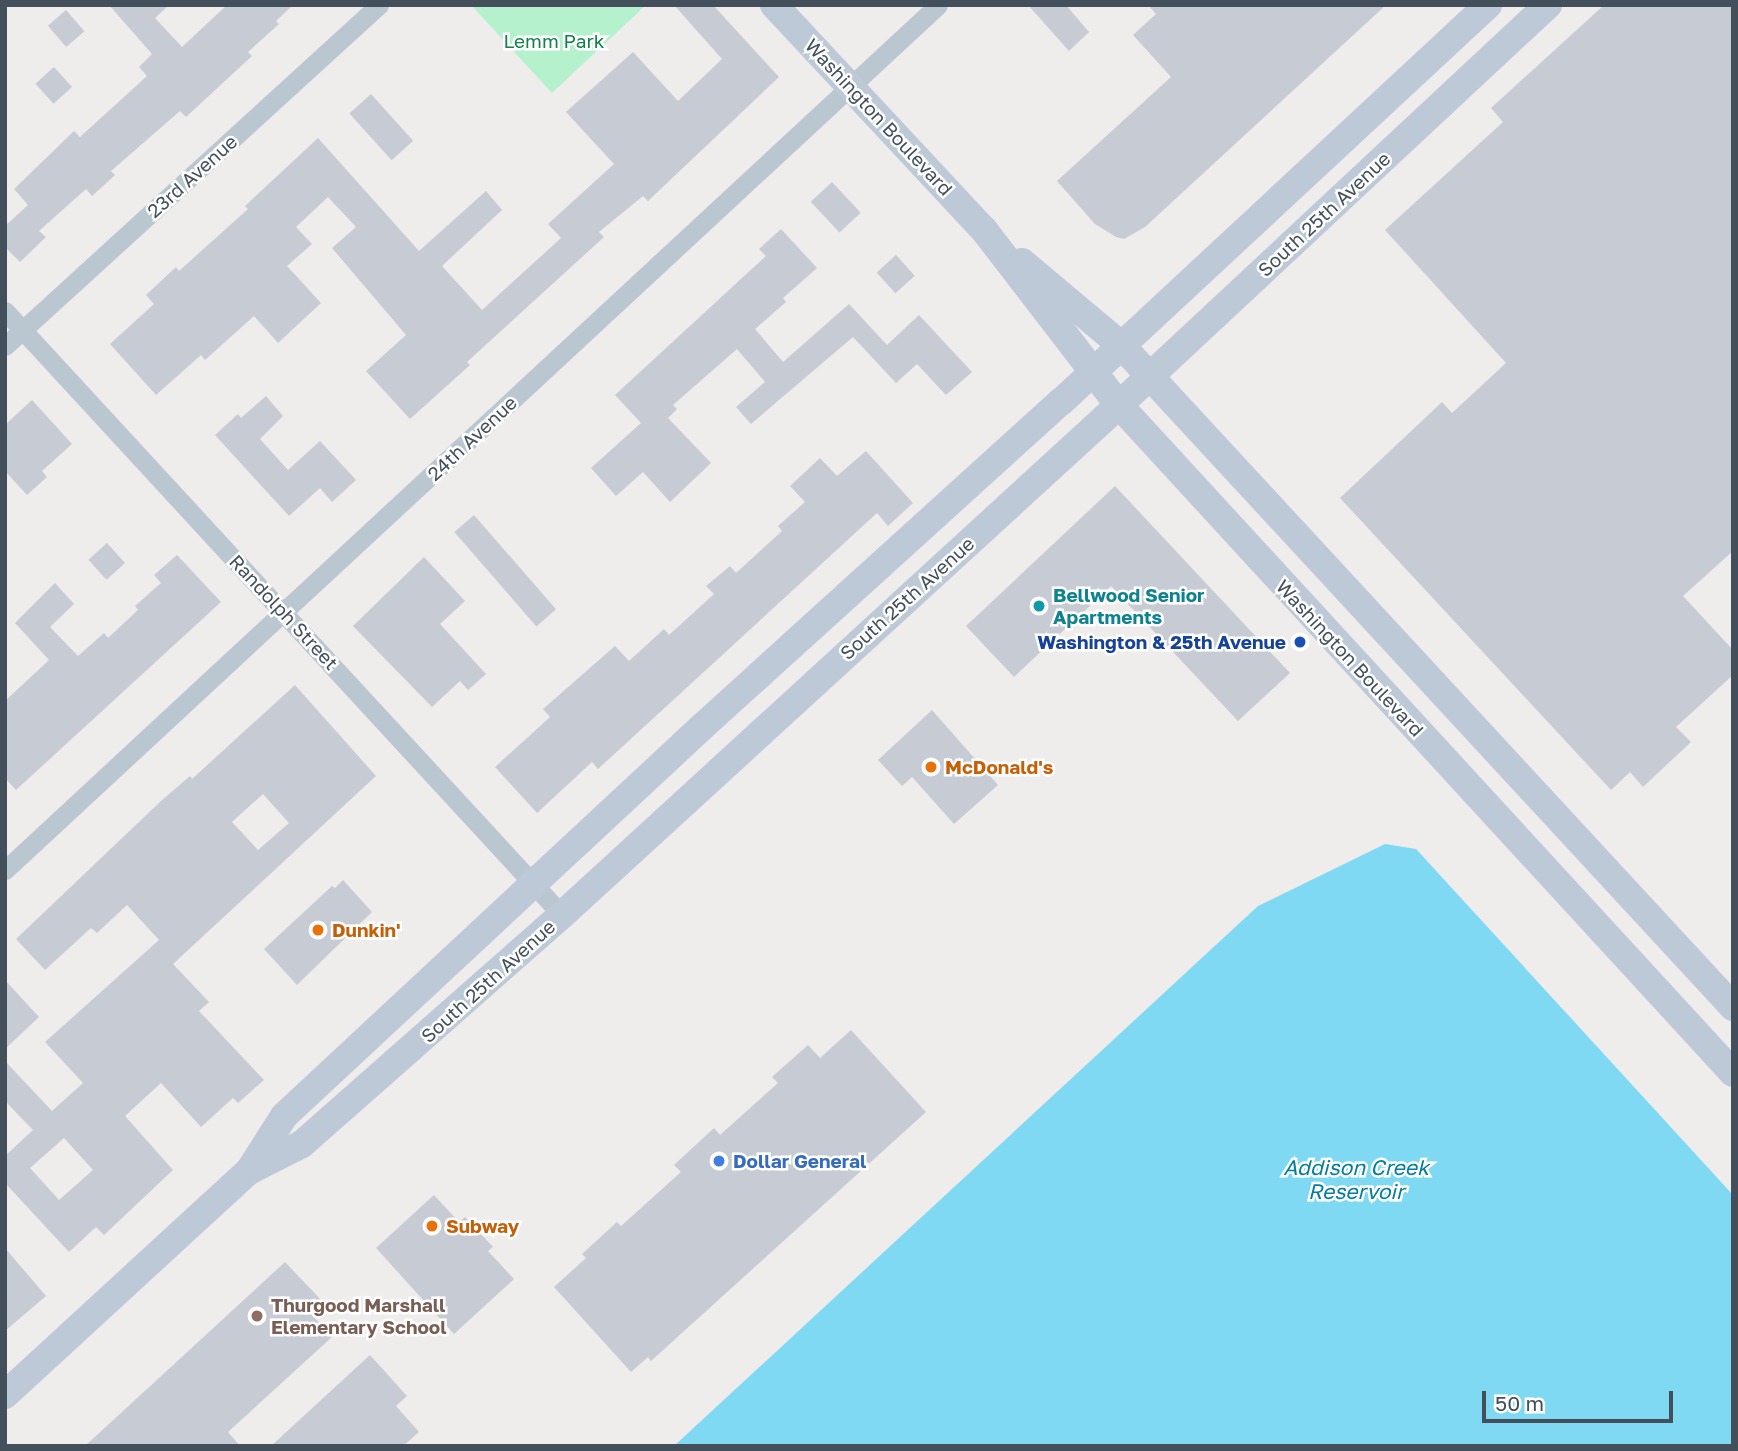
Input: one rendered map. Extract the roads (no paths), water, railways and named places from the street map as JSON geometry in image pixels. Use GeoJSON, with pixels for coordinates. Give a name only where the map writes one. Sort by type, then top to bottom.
{"type":"FeatureCollection","features":[{"type":"Feature","properties":{"kind":"main road","name":"Washington Boulevard"},"geometry":{"type":"LineString","coordinates":[[774,5],[984,230],[1091,373],[1119,405],[1733,1073]]}},
{"type":"Feature","properties":{"kind":"main road","name":"South 25th Avenue"},"geometry":{"type":"LineString","coordinates":[[5,1395],[249,1171],[284,1116],[703,726],[1091,373],[1488,5]]}},
{"type":"Feature","properties":{"kind":"main road","name":"South 25th Avenue"},"geometry":{"type":"LineString","coordinates":[[249,1171],[302,1144],[562,915],[1150,377],[1548,5]]}},
{"type":"Feature","properties":{"kind":"main road","name":"Washington Boulevard"},"geometry":{"type":"LineString","coordinates":[[984,230],[1121,345],[1733,1007]]}},
{"type":"Feature","properties":{"kind":"main road"},"geometry":{"type":"LineString","coordinates":[[703,726],[732,757]]}},
{"type":"Feature","properties":{"kind":"street","name":"23rd Avenue"},"geometry":{"type":"LineString","coordinates":[[5,346],[379,5]]}},
{"type":"Feature","properties":{"kind":"street","name":"24th Avenue"},"geometry":{"type":"LineString","coordinates":[[5,870],[938,5]]}},
{"type":"Feature","properties":{"kind":"street","name":"Randolph Street"},"geometry":{"type":"LineString","coordinates":[[5,311],[562,915]]}},
{"type":"Feature","properties":{"kind":"water","name":"Addison Creek Reservoir"},"geometry":{"type":"Polygon","coordinates":[[[1385,844],[1416,849],[1733,1195],[1733,1446],[674,1446],[1258,906],[1385,844]]]}},
{"type":"Feature","properties":{"kind":"place","name":"Bellwood Senior Apartments"},"geometry":{"type":"Point","coordinates":[1039,606]}},
{"type":"Feature","properties":{"kind":"place","name":"Washington & 25th Avenue"},"geometry":{"type":"Point","coordinates":[1300,642]}},
{"type":"Feature","properties":{"kind":"place","name":"McDonald's"},"geometry":{"type":"Point","coordinates":[931,767]}},
{"type":"Feature","properties":{"kind":"place","name":"Dunkin'"},"geometry":{"type":"Point","coordinates":[318,930]}},
{"type":"Feature","properties":{"kind":"place","name":"Dollar General"},"geometry":{"type":"Point","coordinates":[719,1161]}},
{"type":"Feature","properties":{"kind":"place","name":"Subway"},"geometry":{"type":"Point","coordinates":[432,1226]}},
{"type":"Feature","properties":{"kind":"place","name":"Thurgood Marshall Elementary School"},"geometry":{"type":"Point","coordinates":[257,1316]}},
{"type":"Feature","properties":{"kind":"park label","name":"Lemm Park"},"geometry":{"type":"Point","coordinates":[554,41]}}]}
